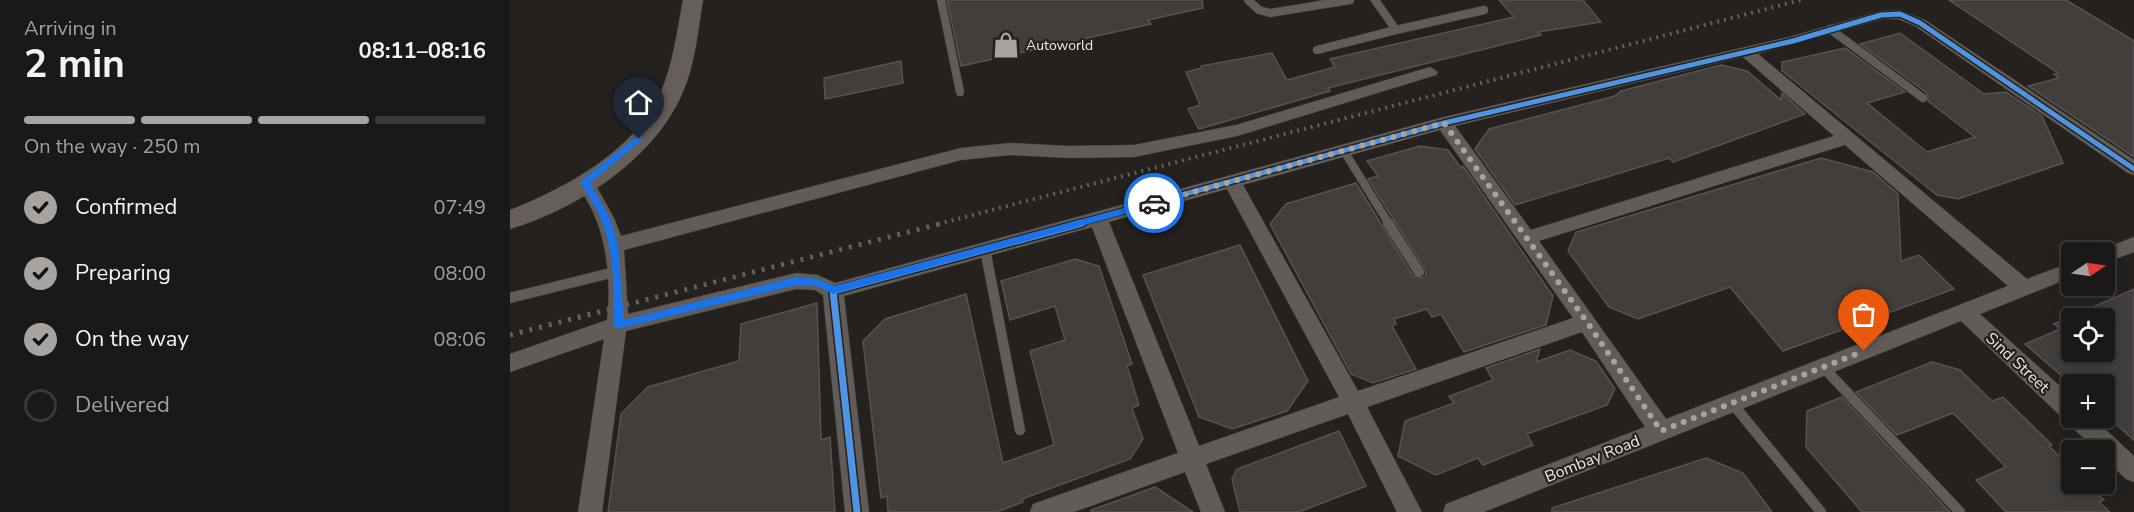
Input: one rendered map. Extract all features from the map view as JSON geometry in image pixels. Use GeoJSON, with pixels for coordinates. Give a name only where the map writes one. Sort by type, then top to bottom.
{"type":"FeatureCollection","features":[{"type":"Feature","properties":{"kind":"main road"},"geometry":{"type":"LineString","coordinates":[[510,220],[585,182],[639,139],[670,95],[693,0]]}},
{"type":"Feature","properties":{"kind":"street"},"geometry":{"type":"LineString","coordinates":[[510,363],[618,325],[796,281],[818,283],[833,291],[1444,123],[1793,41],[1881,15],[1900,14],[1920,23],[2134,169]]}},
{"type":"Feature","properties":{"kind":"street"},"geometry":{"type":"LineString","coordinates":[[1745,51],[2024,288]]}},
{"type":"Feature","properties":{"kind":"street"},"geometry":{"type":"LineString","coordinates":[[614,245],[961,154],[1010,149],[1134,152],[1237,130],[1430,72]]}},
{"type":"Feature","properties":{"kind":"street"},"geometry":{"type":"LineString","coordinates":[[1444,123],[1587,322],[1661,431]]}},
{"type":"Feature","properties":{"kind":"street"},"geometry":{"type":"LineString","coordinates":[[1527,238],[1848,138]]}},
{"type":"Feature","properties":{"kind":"street"},"geometry":{"type":"LineString","coordinates":[[1233,181],[1410,512]]}},
{"type":"Feature","properties":{"kind":"street"},"geometry":{"type":"LineString","coordinates":[[585,182],[605,218],[614,245],[619,307],[590,512]]}},
{"type":"Feature","properties":{"kind":"street"},"geometry":{"type":"LineString","coordinates":[[1098,218],[1214,512]]}},
{"type":"Feature","properties":{"kind":"street"},"geometry":{"type":"LineString","coordinates":[[2115,252],[2134,244]]}},
{"type":"Feature","properties":{"kind":"street","name":"Bombay Road"},"geometry":{"type":"LineString","coordinates":[[1455,512],[2061,273]]}},
{"type":"Feature","properties":{"kind":"street"},"geometry":{"type":"LineString","coordinates":[[833,291],[857,512]]}},
{"type":"Feature","properties":{"kind":"street","name":"Sind Street"},"geometry":{"type":"LineString","coordinates":[[1964,311],[2061,402]]}},
{"type":"Feature","properties":{"kind":"street"},"geometry":{"type":"LineString","coordinates":[[1042,512],[1587,322]]}},
{"type":"Feature","properties":{"kind":"street"},"geometry":{"type":"LineString","coordinates":[[2089,428],[2134,471]]}},
{"type":"Feature","properties":{"kind":"lane"},"geometry":{"type":"LineString","coordinates":[[941,0],[960,93]]}},
{"type":"Feature","properties":{"kind":"lane"},"geometry":{"type":"LineString","coordinates":[[1248,0],[1259,10],[1270,13],[1350,0]]}},
{"type":"Feature","properties":{"kind":"lane"},"geometry":{"type":"LineString","coordinates":[[1375,0],[1396,30]]}},
{"type":"Feature","properties":{"kind":"lane"},"geometry":{"type":"LineString","coordinates":[[1317,50],[1484,10]]}},
{"type":"Feature","properties":{"kind":"lane"},"geometry":{"type":"LineString","coordinates":[[1830,29],[1923,98]]}},
{"type":"Feature","properties":{"kind":"lane"},"geometry":{"type":"LineString","coordinates":[[1344,151],[1419,272]]}},
{"type":"Feature","properties":{"kind":"lane"},"geometry":{"type":"LineString","coordinates":[[985,249],[1020,430]]}},
{"type":"Feature","properties":{"kind":"lane"},"geometry":{"type":"LineString","coordinates":[[510,298],[615,272]]}},
{"type":"Feature","properties":{"kind":"lane"},"geometry":{"type":"LineString","coordinates":[[1823,367],[1960,512]]}},
{"type":"Feature","properties":{"kind":"lane"},"geometry":{"type":"LineString","coordinates":[[1732,403],[1821,512]]}},
{"type":"Feature","properties":{"kind":"building","name":"Autoworld"},"geometry":{"type":"Polygon","coordinates":[[[947,0],[1202,0],[1203,8],[1148,20],[1151,24],[961,66],[947,0]]]}},
{"type":"Feature","properties":{"kind":"building"},"geometry":{"type":"Polygon","coordinates":[[[1499,0],[1583,0],[1601,22],[1538,32],[1541,35],[1328,88],[1330,91],[1199,129],[1188,109],[1200,105],[1186,72],[1202,68],[1201,66],[1272,53],[1287,80],[1335,67],[1330,59],[1514,17],[1499,0]]]}},
{"type":"Feature","properties":{"kind":"building"},"geometry":{"type":"Polygon","coordinates":[[[1949,0],[2066,0],[2134,41],[2134,157],[2028,86],[2059,78],[2054,74],[2058,73],[1949,0]]]}},
{"type":"Feature","properties":{"kind":"building"},"geometry":{"type":"Polygon","coordinates":[[[1900,33],[1984,94],[2006,92],[2042,116],[2063,163],[1958,199],[1937,195],[1782,71],[1782,62],[1845,48],[1905,92],[1867,103],[1927,152],[1975,137],[1928,101],[1927,93],[1860,44],[1900,33]]]}},
{"type":"Feature","properties":{"kind":"building"},"geometry":{"type":"Polygon","coordinates":[[[901,61],[903,83],[825,99],[824,78],[901,61]]]}},
{"type":"Feature","properties":{"kind":"building"},"geometry":{"type":"Polygon","coordinates":[[[1721,65],[1747,71],[1781,100],[1782,93],[1805,114],[1673,162],[1669,158],[1515,205],[1475,149],[1489,129],[1721,65]]]}},
{"type":"Feature","properties":{"kind":"building"},"geometry":{"type":"Polygon","coordinates":[[[1420,146],[1448,150],[1461,168],[1463,166],[1553,296],[1546,325],[1464,352],[1441,314],[1432,317],[1427,309],[1394,319],[1396,324],[1392,326],[1416,369],[1373,383],[1351,374],[1270,224],[1286,204],[1356,183],[1413,276],[1422,278],[1426,275],[1425,269],[1368,179],[1378,176],[1367,161],[1420,146]]]}},
{"type":"Feature","properties":{"kind":"building"},"geometry":{"type":"Polygon","coordinates":[[[1821,158],[1873,172],[1898,194],[1901,261],[1919,255],[1954,289],[1783,351],[1730,287],[1638,319],[1609,307],[1568,251],[1576,232],[1821,158]]]}},
{"type":"Feature","properties":{"kind":"building"},"geometry":{"type":"Polygon","coordinates":[[[1240,245],[1308,381],[1287,411],[1232,429],[1199,417],[1143,275],[1240,245]]]}},
{"type":"Feature","properties":{"kind":"building"},"geometry":{"type":"Polygon","coordinates":[[[1075,259],[1099,266],[1132,364],[1127,366],[1139,405],[1132,408],[1143,439],[1130,459],[1022,499],[1023,502],[997,512],[888,512],[887,496],[881,498],[863,341],[885,319],[966,294],[1003,463],[1054,445],[1030,351],[1065,340],[1055,306],[1010,320],[1001,281],[1075,259]]]}},
{"type":"Feature","properties":{"kind":"building"},"geometry":{"type":"Polygon","coordinates":[[[2134,289],[2134,440],[2115,424],[2115,374],[2061,375],[2025,344],[2060,329],[2054,324],[2061,321],[2061,362],[2115,362],[2115,308],[2091,308],[2134,289]]]}},
{"type":"Feature","properties":{"kind":"building"},"geometry":{"type":"Polygon","coordinates":[[[817,303],[821,440],[830,437],[835,512],[608,512],[621,414],[648,387],[739,361],[741,324],[817,303]]]}},
{"type":"Feature","properties":{"kind":"building"},"geometry":{"type":"Polygon","coordinates":[[[1540,349],[1536,362],[1570,350],[1596,361],[1615,389],[1607,405],[1527,434],[1533,445],[1483,465],[1478,458],[1436,475],[1398,456],[1405,421],[1454,403],[1449,396],[1493,380],[1486,368],[1540,349]]]}},
{"type":"Feature","properties":{"kind":"building"},"geometry":{"type":"Polygon","coordinates":[[[1932,362],[1960,370],[1992,401],[2003,397],[2052,445],[2049,446],[2061,458],[2061,494],[2098,494],[2104,500],[2099,502],[2110,512],[2006,512],[1976,480],[2006,467],[1953,413],[1897,435],[1856,392],[1932,362]]]}},
{"type":"Feature","properties":{"kind":"building"},"geometry":{"type":"Polygon","coordinates":[[[1842,397],[1950,512],[1862,512],[1806,447],[1807,411],[1842,397]]]}},
{"type":"Feature","properties":{"kind":"building"},"geometry":{"type":"Polygon","coordinates":[[[1339,431],[1366,486],[1299,512],[1240,512],[1232,479],[1237,469],[1339,431]]]}},
{"type":"Feature","properties":{"kind":"building"},"geometry":{"type":"Polygon","coordinates":[[[1706,458],[1743,473],[1772,512],[1552,512],[1552,508],[1706,458]]]}},
{"type":"Feature","properties":{"kind":"building"},"geometry":{"type":"Polygon","coordinates":[[[1155,487],[1193,512],[1091,512],[1091,510],[1155,487]]]}},
{"type":"Feature","properties":{"kind":"railway"},"geometry":{"type":"LineString","coordinates":[[938,224],[1801,0]]}},
{"type":"Feature","properties":{"kind":"railway"},"geometry":{"type":"LineString","coordinates":[[510,335],[943,223]]}},
{"type":"Feature","properties":{"kind":"cycle path"},"geometry":{"type":"LineString","coordinates":[[857,512],[833,291],[1444,123],[1793,41],[1881,15],[1900,14],[1920,23],[2134,169]]}},
{"type":"Feature","properties":{"kind":"way so far"},"geometry":{"type":"LineString","coordinates":[[1154,203],[1444,123],[1587,322],[1661,431],[1864,351]]}},
{"type":"Feature","properties":{"kind":"place","name":"Autoworld"},"geometry":{"type":"Point","coordinates":[1006,45]}},
{"type":"Feature","properties":{"kind":"route"},"geometry":{"type":"LineString","coordinates":[[639,139],[585,182],[605,218],[614,245],[619,307],[618,325],[796,281],[818,283],[833,291],[1154,203]]}}]}
